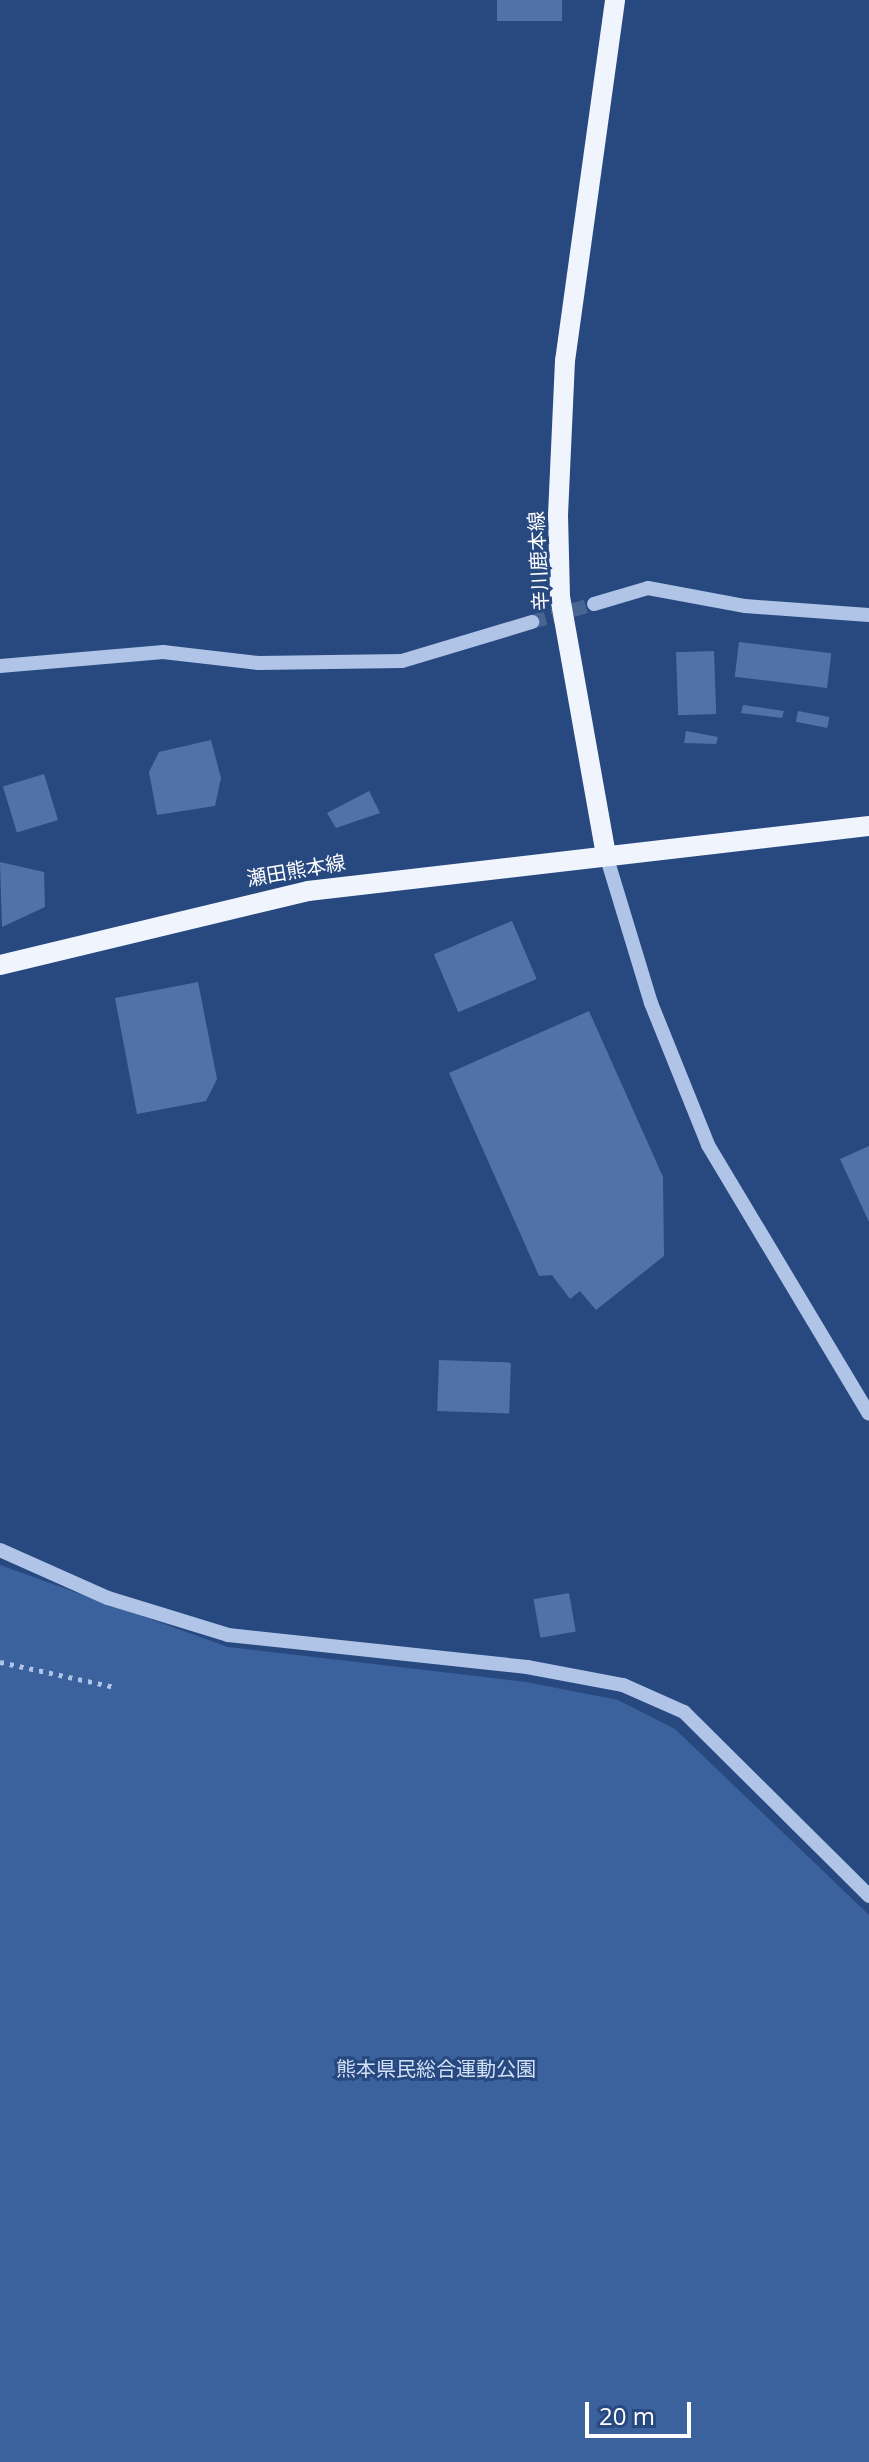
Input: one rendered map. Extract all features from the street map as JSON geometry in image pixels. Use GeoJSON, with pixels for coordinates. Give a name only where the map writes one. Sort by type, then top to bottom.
{"type":"FeatureCollection","features":[{"type":"Feature","properties":{"kind":"main road","name":"辛川鹿本線"},"geometry":{"type":"LineString","coordinates":[[606,855],[560,597],[558,515],[565,361],[615,0]]}},
{"type":"Feature","properties":{"kind":"main road"},"geometry":{"type":"LineString","coordinates":[[606,855],[869,826]]}},
{"type":"Feature","properties":{"kind":"main road","name":"瀬田熊本線"},"geometry":{"type":"LineString","coordinates":[[0,965],[308,891],[606,855]]}},
{"type":"Feature","properties":{"kind":"street"},"geometry":{"type":"LineString","coordinates":[[594,604],[648,588],[745,606],[869,615]]}},
{"type":"Feature","properties":{"kind":"street"},"geometry":{"type":"LineString","coordinates":[[0,666],[163,652],[258,663],[402,661],[532,622]]}},
{"type":"Feature","properties":{"kind":"street"},"geometry":{"type":"LineString","coordinates":[[606,855],[651,1003],[708,1145],[869,1414]]}},
{"type":"Feature","properties":{"kind":"street"},"geometry":{"type":"LineString","coordinates":[[0,1550],[108,1598],[228,1635],[527,1667],[623,1685],[684,1712],[869,1896]]}},
{"type":"Feature","properties":{"kind":"path"},"geometry":{"type":"LineString","coordinates":[[0,1662],[115,1687]]}},
{"type":"Feature","properties":{"kind":"green space","name":"熊本県民総合運動公園"},"geometry":{"type":"Polygon","coordinates":[[[0,1565],[228,1647],[526,1682],[618,1700],[675,1729],[869,1915],[869,2462],[0,2462],[0,1565]]]}},
{"type":"Feature","properties":{"kind":"building"},"geometry":{"type":"Polygon","coordinates":[[[497,0],[562,0],[562,21],[497,21],[497,0]]]}},
{"type":"Feature","properties":{"kind":"building"},"geometry":{"type":"Polygon","coordinates":[[[739,642],[831,653],[827,688],[735,677],[739,642]]]}},
{"type":"Feature","properties":{"kind":"building"},"geometry":{"type":"Polygon","coordinates":[[[714,651],[716,714],[678,715],[676,652],[714,651]]]}},
{"type":"Feature","properties":{"kind":"building"},"geometry":{"type":"Polygon","coordinates":[[[743,705],[784,711],[782,718],[741,713],[743,705]]]}},
{"type":"Feature","properties":{"kind":"building"},"geometry":{"type":"Polygon","coordinates":[[[798,711],[829,717],[827,728],[796,722],[798,711]]]}},
{"type":"Feature","properties":{"kind":"building"},"geometry":{"type":"Polygon","coordinates":[[[686,731],[718,737],[716,744],[684,743],[686,731]]]}},
{"type":"Feature","properties":{"kind":"building"},"geometry":{"type":"Polygon","coordinates":[[[211,740],[221,778],[215,806],[157,815],[149,772],[159,752],[211,740]]]}},
{"type":"Feature","properties":{"kind":"building"},"geometry":{"type":"Polygon","coordinates":[[[44,774],[58,820],[17,832],[3,787],[44,774]]]}},
{"type":"Feature","properties":{"kind":"building"},"geometry":{"type":"Polygon","coordinates":[[[369,791],[380,813],[336,828],[327,813],[369,791]]]}},
{"type":"Feature","properties":{"kind":"building"},"geometry":{"type":"Polygon","coordinates":[[[0,862],[44,872],[45,907],[2,927],[0,862]]]}},
{"type":"Feature","properties":{"kind":"building"},"geometry":{"type":"Polygon","coordinates":[[[512,921],[537,979],[458,1012],[434,954],[512,921]]]}},
{"type":"Feature","properties":{"kind":"building"},"geometry":{"type":"Polygon","coordinates":[[[198,982],[217,1079],[206,1101],[137,1114],[115,998],[198,982]]]}},
{"type":"Feature","properties":{"kind":"building"},"geometry":{"type":"Polygon","coordinates":[[[589,1011],[663,1177],[664,1256],[596,1310],[580,1291],[570,1299],[552,1275],[539,1276],[449,1073],[589,1011]]]}},
{"type":"Feature","properties":{"kind":"building"},"geometry":{"type":"Polygon","coordinates":[[[869,1146],[869,1222],[840,1159],[869,1146]]]}},
{"type":"Feature","properties":{"kind":"building"},"geometry":{"type":"Polygon","coordinates":[[[439,1360],[511,1363],[509,1413],[437,1411],[439,1360]]]}},
{"type":"Feature","properties":{"kind":"building"},"geometry":{"type":"Polygon","coordinates":[[[569,1593],[576,1631],[540,1638],[534,1599],[569,1593]]]}},
{"type":"Feature","properties":{"kind":"tunnel"},"geometry":{"type":"LineString","coordinates":[[532,622],[594,604]]}}]}
